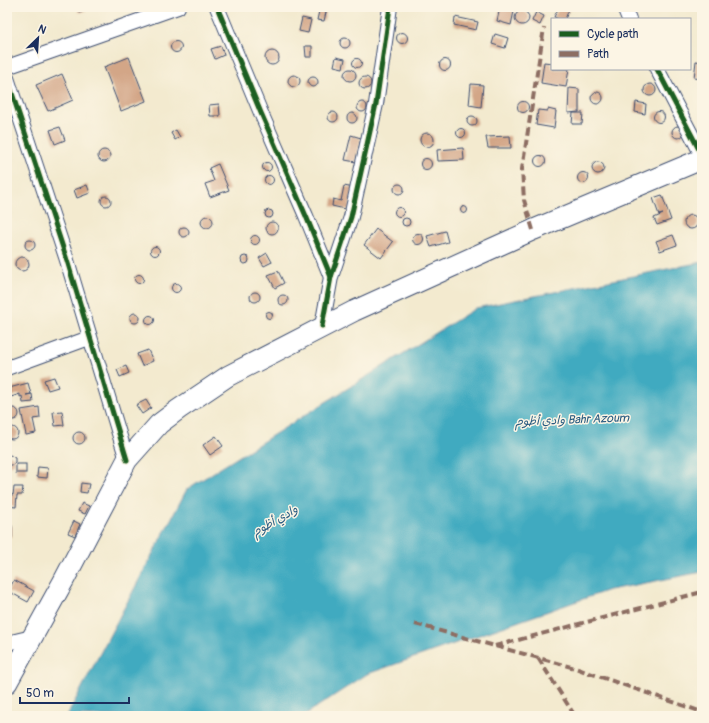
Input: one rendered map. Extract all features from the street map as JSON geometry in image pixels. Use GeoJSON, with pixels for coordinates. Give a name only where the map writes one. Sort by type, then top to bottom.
{"type":"FeatureCollection","features":[{"type":"Feature","properties":{"kind":"main road"},"geometry":{"type":"LineString","coordinates":[[7,683],[127,460],[159,424],[228,376],[322,326],[533,230],[702,159]]}},
{"type":"Feature","properties":{"kind":"street"},"geometry":{"type":"LineString","coordinates":[[7,66],[178,7]]}},
{"type":"Feature","properties":{"kind":"street"},"geometry":{"type":"LineString","coordinates":[[217,7],[331,277]]}},
{"type":"Feature","properties":{"kind":"street"},"geometry":{"type":"LineString","coordinates":[[322,326],[331,277],[351,217],[376,104],[390,7]]}},
{"type":"Feature","properties":{"kind":"street"},"geometry":{"type":"LineString","coordinates":[[624,7],[630,18]]}},
{"type":"Feature","properties":{"kind":"street"},"geometry":{"type":"LineString","coordinates":[[658,70],[702,155]]}},
{"type":"Feature","properties":{"kind":"street"},"geometry":{"type":"LineString","coordinates":[[7,78],[54,221],[127,460]]}},
{"type":"Feature","properties":{"kind":"street"},"geometry":{"type":"LineString","coordinates":[[7,368],[90,338]]}},
{"type":"Feature","properties":{"kind":"street"},"geometry":{"type":"LineString","coordinates":[[7,643],[32,637]]}},
{"type":"Feature","properties":{"kind":"water"},"geometry":{"type":"Polygon","coordinates":[[[702,262],[702,572],[609,590],[367,674],[303,716],[67,716],[187,489],[476,308],[702,262]]]}},
{"type":"Feature","properties":{"kind":"building"},"geometry":{"type":"Polygon","coordinates":[[[77,7],[93,7],[79,13],[77,7]]]}},
{"type":"Feature","properties":{"kind":"building"},"geometry":{"type":"Polygon","coordinates":[[[320,7],[327,8],[324,21],[317,20],[320,7]]]}},
{"type":"Feature","properties":{"kind":"building"},"geometry":{"type":"Polygon","coordinates":[[[500,7],[515,7],[511,25],[497,21],[500,7]]]}},
{"type":"Feature","properties":{"kind":"building"},"geometry":{"type":"Polygon","coordinates":[[[559,7],[570,7],[565,18],[554,17],[559,7]]]}},
{"type":"Feature","properties":{"kind":"building"},"geometry":{"type":"Polygon","coordinates":[[[522,11],[527,13],[529,18],[527,23],[522,25],[517,23],[515,18],[517,13],[522,11]]]}},
{"type":"Feature","properties":{"kind":"building"},"geometry":{"type":"Polygon","coordinates":[[[536,12],[544,16],[540,25],[532,21],[536,12]]]}},
{"type":"Feature","properties":{"kind":"building"},"geometry":{"type":"Polygon","coordinates":[[[455,17],[478,22],[476,30],[454,25],[455,17]]]}},
{"type":"Feature","properties":{"kind":"building"},"geometry":{"type":"Polygon","coordinates":[[[302,18],[311,20],[308,33],[299,31],[302,18]]]}},
{"type":"Feature","properties":{"kind":"building"},"geometry":{"type":"Polygon","coordinates":[[[400,33],[404,33],[406,34],[406,42],[400,43],[397,40],[397,36],[400,33]]]}},
{"type":"Feature","properties":{"kind":"building"},"geometry":{"type":"Polygon","coordinates":[[[495,34],[508,38],[505,48],[492,44],[495,34]]]}},
{"type":"Feature","properties":{"kind":"building"},"geometry":{"type":"Polygon","coordinates":[[[343,38],[347,38],[350,43],[347,48],[343,48],[340,45],[340,41],[343,38]]]}},
{"type":"Feature","properties":{"kind":"building"},"geometry":{"type":"Polygon","coordinates":[[[174,42],[178,42],[180,43],[180,51],[174,52],[171,49],[171,45],[174,42]]]}},
{"type":"Feature","properties":{"kind":"building"},"geometry":{"type":"Polygon","coordinates":[[[221,46],[224,55],[215,59],[211,49],[221,46]]]}},
{"type":"Feature","properties":{"kind":"building"},"geometry":{"type":"Polygon","coordinates":[[[305,46],[312,46],[312,57],[306,57],[305,46]]]}},
{"type":"Feature","properties":{"kind":"building"},"geometry":{"type":"Polygon","coordinates":[[[272,51],[277,53],[279,58],[277,63],[272,65],[267,63],[265,58],[267,53],[272,51]]]}},
{"type":"Feature","properties":{"kind":"building"},"geometry":{"type":"Polygon","coordinates":[[[129,57],[146,101],[121,111],[104,67],[129,57]]]}},
{"type":"Feature","properties":{"kind":"building"},"geometry":{"type":"Polygon","coordinates":[[[336,57],[345,59],[343,68],[334,66],[336,57]]]}},
{"type":"Feature","properties":{"kind":"building"},"geometry":{"type":"Polygon","coordinates":[[[355,59],[359,59],[361,63],[359,67],[355,67],[353,65],[353,61],[355,59]]]}},
{"type":"Feature","properties":{"kind":"building"},"geometry":{"type":"Polygon","coordinates":[[[443,60],[447,60],[449,61],[449,69],[443,70],[440,67],[440,63],[443,60]]]}},
{"type":"Feature","properties":{"kind":"building"},"geometry":{"type":"Polygon","coordinates":[[[696,61],[702,62],[702,79],[694,78],[696,61]]]}},
{"type":"Feature","properties":{"kind":"building"},"geometry":{"type":"Polygon","coordinates":[[[544,62],[551,63],[551,70],[569,70],[566,87],[541,83],[544,62]]]}},
{"type":"Feature","properties":{"kind":"building"},"geometry":{"type":"Polygon","coordinates":[[[348,69],[352,69],[356,75],[352,81],[348,81],[344,77],[344,73],[348,69]]]}},
{"type":"Feature","properties":{"kind":"building"},"geometry":{"type":"Polygon","coordinates":[[[62,74],[73,100],[48,111],[36,85],[62,74]]]}},
{"type":"Feature","properties":{"kind":"building"},"geometry":{"type":"Polygon","coordinates":[[[292,75],[296,75],[300,81],[296,87],[292,87],[288,83],[288,79],[292,75]]]}},
{"type":"Feature","properties":{"kind":"building"},"geometry":{"type":"Polygon","coordinates":[[[313,77],[318,82],[313,87],[308,82],[313,77]]]}},
{"type":"Feature","properties":{"kind":"building"},"geometry":{"type":"Polygon","coordinates":[[[363,77],[367,77],[371,83],[367,89],[363,89],[359,85],[359,81],[363,77]]]}},
{"type":"Feature","properties":{"kind":"building"},"geometry":{"type":"Polygon","coordinates":[[[471,84],[483,85],[481,107],[469,105],[471,84]]]}},
{"type":"Feature","properties":{"kind":"building"},"geometry":{"type":"Polygon","coordinates":[[[648,84],[652,84],[656,90],[652,96],[648,96],[644,92],[644,88],[648,84]]]}},
{"type":"Feature","properties":{"kind":"building"},"geometry":{"type":"Polygon","coordinates":[[[569,88],[579,89],[579,112],[568,113],[569,88]]]}},
{"type":"Feature","properties":{"kind":"building"},"geometry":{"type":"Polygon","coordinates":[[[597,92],[601,94],[603,98],[601,102],[597,104],[593,102],[591,98],[593,94],[597,92]]]}},
{"type":"Feature","properties":{"kind":"building"},"geometry":{"type":"Polygon","coordinates":[[[362,102],[367,107],[362,112],[357,107],[362,102]]]}},
{"type":"Feature","properties":{"kind":"building"},"geometry":{"type":"Polygon","coordinates":[[[521,102],[525,102],[527,103],[527,111],[521,112],[518,109],[518,105],[521,102]]]}},
{"type":"Feature","properties":{"kind":"building"},"geometry":{"type":"Polygon","coordinates":[[[636,102],[646,104],[645,114],[635,112],[636,102]]]}},
{"type":"Feature","properties":{"kind":"building"},"geometry":{"type":"Polygon","coordinates":[[[219,104],[220,116],[210,116],[209,105],[219,104]]]}},
{"type":"Feature","properties":{"kind":"building"},"geometry":{"type":"Polygon","coordinates":[[[548,109],[556,111],[554,128],[536,125],[538,110],[548,111],[548,109]]]}},
{"type":"Feature","properties":{"kind":"building"},"geometry":{"type":"Polygon","coordinates":[[[659,111],[663,113],[665,117],[663,121],[659,123],[655,121],[653,117],[655,113],[659,111]]]}},
{"type":"Feature","properties":{"kind":"building"},"geometry":{"type":"Polygon","coordinates":[[[333,112],[338,117],[333,122],[328,117],[333,112]]]}},
{"type":"Feature","properties":{"kind":"building"},"geometry":{"type":"Polygon","coordinates":[[[350,113],[354,113],[356,114],[356,122],[350,123],[347,120],[347,116],[350,113]]]}},
{"type":"Feature","properties":{"kind":"building"},"geometry":{"type":"Polygon","coordinates":[[[573,113],[583,113],[582,124],[572,124],[573,113]]]}},
{"type":"Feature","properties":{"kind":"building"},"geometry":{"type":"Polygon","coordinates":[[[470,116],[474,116],[476,117],[476,125],[470,126],[467,123],[467,119],[470,116]]]}},
{"type":"Feature","properties":{"kind":"building"},"geometry":{"type":"Polygon","coordinates":[[[678,126],[682,128],[684,132],[682,136],[678,138],[674,136],[672,132],[674,128],[678,126]]]}},
{"type":"Feature","properties":{"kind":"building"},"geometry":{"type":"Polygon","coordinates":[[[60,127],[65,140],[55,144],[50,130],[60,127]]]}},
{"type":"Feature","properties":{"kind":"building"},"geometry":{"type":"Polygon","coordinates":[[[461,128],[466,133],[461,138],[456,133],[461,128]]]}},
{"type":"Feature","properties":{"kind":"building"},"geometry":{"type":"Polygon","coordinates":[[[176,130],[180,137],[175,140],[171,133],[176,130]]]}},
{"type":"Feature","properties":{"kind":"building"},"geometry":{"type":"Polygon","coordinates":[[[427,133],[432,135],[434,140],[432,145],[427,147],[422,145],[420,140],[422,135],[427,133]]]}},
{"type":"Feature","properties":{"kind":"building"},"geometry":{"type":"Polygon","coordinates":[[[351,135],[361,138],[356,162],[345,160],[351,135]]]}},
{"type":"Feature","properties":{"kind":"building"},"geometry":{"type":"Polygon","coordinates":[[[510,136],[511,148],[488,148],[486,137],[510,136]]]}},
{"type":"Feature","properties":{"kind":"building"},"geometry":{"type":"Polygon","coordinates":[[[463,148],[464,160],[438,161],[437,150],[463,148]]]}},
{"type":"Feature","properties":{"kind":"building"},"geometry":{"type":"Polygon","coordinates":[[[104,150],[108,152],[110,156],[108,160],[104,162],[100,160],[98,156],[100,152],[104,150]]]}},
{"type":"Feature","properties":{"kind":"building"},"geometry":{"type":"Polygon","coordinates":[[[540,155],[544,157],[546,161],[544,165],[540,167],[536,165],[534,161],[536,157],[540,155]]]}},
{"type":"Feature","properties":{"kind":"building"},"geometry":{"type":"Polygon","coordinates":[[[426,158],[430,160],[432,164],[430,168],[426,170],[422,168],[420,164],[422,160],[426,158]]]}},
{"type":"Feature","properties":{"kind":"building"},"geometry":{"type":"Polygon","coordinates":[[[267,162],[272,167],[267,172],[262,167],[267,162]]]}},
{"type":"Feature","properties":{"kind":"building"},"geometry":{"type":"Polygon","coordinates":[[[596,162],[600,162],[604,168],[600,174],[596,174],[592,170],[592,166],[596,162]]]}},
{"type":"Feature","properties":{"kind":"building"},"geometry":{"type":"Polygon","coordinates":[[[218,164],[229,190],[210,197],[205,184],[214,181],[209,168],[218,164]]]}},
{"type":"Feature","properties":{"kind":"building"},"geometry":{"type":"Polygon","coordinates":[[[583,172],[587,174],[589,178],[587,182],[583,184],[579,182],[577,178],[579,174],[583,172]]]}},
{"type":"Feature","properties":{"kind":"building"},"geometry":{"type":"Polygon","coordinates":[[[269,175],[274,180],[269,185],[264,180],[269,175]]]}},
{"type":"Feature","properties":{"kind":"building"},"geometry":{"type":"Polygon","coordinates":[[[397,184],[401,184],[403,185],[403,193],[397,194],[394,191],[394,187],[397,184]]]}},
{"type":"Feature","properties":{"kind":"building"},"geometry":{"type":"Polygon","coordinates":[[[87,185],[90,193],[77,198],[74,190],[87,185]]]}},
{"type":"Feature","properties":{"kind":"building"},"geometry":{"type":"Polygon","coordinates":[[[344,186],[354,188],[349,210],[332,206],[333,199],[341,201],[344,186]]]}},
{"type":"Feature","properties":{"kind":"building"},"geometry":{"type":"Polygon","coordinates":[[[662,195],[671,220],[657,225],[654,218],[663,214],[659,215],[653,198],[662,195]]]}},
{"type":"Feature","properties":{"kind":"building"},"geometry":{"type":"Polygon","coordinates":[[[104,196],[108,196],[110,197],[110,205],[104,206],[101,203],[101,199],[104,196]]]}},
{"type":"Feature","properties":{"kind":"building"},"geometry":{"type":"Polygon","coordinates":[[[464,206],[467,207],[467,213],[464,214],[461,213],[460,210],[461,207],[464,206]]]}},
{"type":"Feature","properties":{"kind":"building"},"geometry":{"type":"Polygon","coordinates":[[[397,208],[401,208],[403,212],[401,216],[397,216],[395,214],[395,210],[397,208]]]}},
{"type":"Feature","properties":{"kind":"building"},"geometry":{"type":"Polygon","coordinates":[[[267,210],[271,210],[273,214],[271,218],[267,218],[265,216],[265,212],[267,210]]]}},
{"type":"Feature","properties":{"kind":"building"},"geometry":{"type":"Polygon","coordinates":[[[691,215],[696,217],[698,222],[696,227],[691,229],[686,227],[684,222],[686,217],[691,215]]]}},
{"type":"Feature","properties":{"kind":"building"},"geometry":{"type":"Polygon","coordinates":[[[205,216],[209,216],[213,222],[209,228],[205,228],[201,224],[201,220],[205,216]]]}},
{"type":"Feature","properties":{"kind":"building"},"geometry":{"type":"Polygon","coordinates":[[[404,218],[408,218],[410,222],[408,226],[404,226],[402,224],[402,220],[404,218]]]}},
{"type":"Feature","properties":{"kind":"building"},"geometry":{"type":"Polygon","coordinates":[[[272,222],[276,224],[278,228],[276,232],[272,234],[268,232],[266,228],[268,224],[272,222]]]}},
{"type":"Feature","properties":{"kind":"building"},"geometry":{"type":"Polygon","coordinates":[[[182,227],[186,227],[189,232],[186,237],[182,237],[179,234],[179,230],[182,227]]]}},
{"type":"Feature","properties":{"kind":"building"},"geometry":{"type":"Polygon","coordinates":[[[376,229],[393,242],[381,258],[364,245],[376,229]]]}},
{"type":"Feature","properties":{"kind":"building"},"geometry":{"type":"Polygon","coordinates":[[[445,231],[448,242],[431,247],[427,236],[445,231]]]}},
{"type":"Feature","properties":{"kind":"building"},"geometry":{"type":"Polygon","coordinates":[[[418,233],[422,235],[424,239],[422,243],[418,245],[414,243],[412,239],[414,235],[418,233]]]}},
{"type":"Feature","properties":{"kind":"building"},"geometry":{"type":"Polygon","coordinates":[[[673,235],[677,245],[660,251],[656,241],[673,235]]]}},
{"type":"Feature","properties":{"kind":"building"},"geometry":{"type":"Polygon","coordinates":[[[253,236],[257,236],[259,240],[257,244],[253,244],[251,242],[251,238],[253,236]]]}},
{"type":"Feature","properties":{"kind":"building"},"geometry":{"type":"Polygon","coordinates":[[[28,240],[32,240],[34,241],[34,249],[28,250],[25,247],[25,243],[28,240]]]}},
{"type":"Feature","properties":{"kind":"building"},"geometry":{"type":"Polygon","coordinates":[[[153,247],[157,247],[159,251],[157,255],[153,255],[151,253],[151,249],[153,247]]]}},
{"type":"Feature","properties":{"kind":"building"},"geometry":{"type":"Polygon","coordinates":[[[267,253],[272,262],[264,266],[259,258],[267,253]]]}},
{"type":"Feature","properties":{"kind":"building"},"geometry":{"type":"Polygon","coordinates":[[[245,256],[248,257],[248,263],[245,264],[242,263],[241,260],[242,257],[245,256]]]}},
{"type":"Feature","properties":{"kind":"building"},"geometry":{"type":"Polygon","coordinates":[[[22,257],[27,259],[29,264],[27,269],[22,271],[17,269],[15,264],[17,259],[22,257]]]}},
{"type":"Feature","properties":{"kind":"building"},"geometry":{"type":"Polygon","coordinates":[[[278,271],[284,283],[275,288],[268,275],[278,271]]]}},
{"type":"Feature","properties":{"kind":"building"},"geometry":{"type":"Polygon","coordinates":[[[139,274],[144,279],[139,284],[134,279],[139,274]]]}},
{"type":"Feature","properties":{"kind":"building"},"geometry":{"type":"Polygon","coordinates":[[[176,283],[181,288],[176,293],[171,288],[176,283]]]}},
{"type":"Feature","properties":{"kind":"building"},"geometry":{"type":"Polygon","coordinates":[[[253,292],[257,292],[260,297],[257,302],[253,302],[250,299],[250,295],[253,292]]]}},
{"type":"Feature","properties":{"kind":"building"},"geometry":{"type":"Polygon","coordinates":[[[283,295],[288,300],[283,305],[278,300],[283,295]]]}},
{"type":"Feature","properties":{"kind":"building"},"geometry":{"type":"Polygon","coordinates":[[[269,311],[272,312],[272,318],[269,319],[266,318],[265,315],[266,312],[269,311]]]}},
{"type":"Feature","properties":{"kind":"building"},"geometry":{"type":"Polygon","coordinates":[[[133,313],[137,313],[140,318],[137,323],[133,323],[130,320],[130,316],[133,313]]]}},
{"type":"Feature","properties":{"kind":"building"},"geometry":{"type":"Polygon","coordinates":[[[150,315],[155,320],[150,325],[145,320],[150,315]]]}},
{"type":"Feature","properties":{"kind":"building"},"geometry":{"type":"Polygon","coordinates":[[[148,350],[153,361],[142,366],[137,354],[148,350]]]}},
{"type":"Feature","properties":{"kind":"building"},"geometry":{"type":"Polygon","coordinates":[[[126,366],[129,373],[120,377],[117,370],[126,366]]]}},
{"type":"Feature","properties":{"kind":"building"},"geometry":{"type":"Polygon","coordinates":[[[54,377],[58,387],[48,390],[44,380],[54,377]]]}},
{"type":"Feature","properties":{"kind":"building"},"geometry":{"type":"Polygon","coordinates":[[[28,383],[31,394],[26,395],[32,394],[33,402],[23,403],[22,396],[20,397],[20,394],[11,397],[9,388],[28,383]]]}},
{"type":"Feature","properties":{"kind":"building"},"geometry":{"type":"Polygon","coordinates":[[[146,400],[151,408],[142,414],[136,405],[146,400]]]}},
{"type":"Feature","properties":{"kind":"building"},"geometry":{"type":"Polygon","coordinates":[[[39,407],[40,418],[33,419],[36,433],[26,435],[21,410],[39,407]]]}},
{"type":"Feature","properties":{"kind":"building"},"geometry":{"type":"Polygon","coordinates":[[[13,408],[17,410],[19,414],[17,418],[13,420],[9,418],[7,414],[9,410],[13,408]]]}},
{"type":"Feature","properties":{"kind":"building"},"geometry":{"type":"Polygon","coordinates":[[[62,411],[64,425],[55,426],[53,412],[62,411]]]}},
{"type":"Feature","properties":{"kind":"building"},"geometry":{"type":"Polygon","coordinates":[[[10,427],[14,427],[18,433],[14,439],[10,439],[6,435],[6,431],[10,427]]]}},
{"type":"Feature","properties":{"kind":"building"},"geometry":{"type":"Polygon","coordinates":[[[81,432],[84,433],[84,443],[77,444],[74,443],[73,436],[74,433],[81,432]]]}},
{"type":"Feature","properties":{"kind":"building"},"geometry":{"type":"Polygon","coordinates":[[[216,436],[223,446],[210,455],[203,445],[216,436]]]}},
{"type":"Feature","properties":{"kind":"building"},"geometry":{"type":"Polygon","coordinates":[[[7,455],[15,458],[15,463],[12,465],[7,465],[7,455]]]}},
{"type":"Feature","properties":{"kind":"building"},"geometry":{"type":"Polygon","coordinates":[[[16,464],[26,464],[26,473],[16,473],[16,464]]]}},
{"type":"Feature","properties":{"kind":"building"},"geometry":{"type":"Polygon","coordinates":[[[38,467],[48,468],[47,478],[37,477],[38,467]]]}},
{"type":"Feature","properties":{"kind":"building"},"geometry":{"type":"Polygon","coordinates":[[[81,483],[89,484],[87,493],[80,492],[81,483]]]}},
{"type":"Feature","properties":{"kind":"building"},"geometry":{"type":"Polygon","coordinates":[[[14,487],[23,487],[22,495],[17,495],[16,507],[7,506],[7,494],[13,495],[14,487]]]}},
{"type":"Feature","properties":{"kind":"building"},"geometry":{"type":"Polygon","coordinates":[[[82,503],[89,506],[85,514],[78,511],[82,503]]]}},
{"type":"Feature","properties":{"kind":"building"},"geometry":{"type":"Polygon","coordinates":[[[74,521],[80,524],[75,536],[68,533],[74,521]]]}},
{"type":"Feature","properties":{"kind":"building"},"geometry":{"type":"Polygon","coordinates":[[[7,526],[12,526],[12,537],[7,537],[7,526]]]}},
{"type":"Feature","properties":{"kind":"building"},"geometry":{"type":"Polygon","coordinates":[[[14,580],[34,591],[28,602],[8,591],[14,580]]]}},
{"type":"Feature","properties":{"kind":"marked path"},"geometry":{"type":"LineString","coordinates":[[533,230],[524,200],[522,169],[544,28]]}},
{"type":"Feature","properties":{"kind":"marked path"},"geometry":{"type":"LineString","coordinates":[[495,646],[702,592]]}},
{"type":"Feature","properties":{"kind":"marked path"},"geometry":{"type":"LineString","coordinates":[[415,624],[575,668],[702,712]]}},
{"type":"Feature","properties":{"kind":"marked path"},"geometry":{"type":"LineString","coordinates":[[538,658],[575,716]]}},
{"type":"Feature","properties":{"kind":"cycle path"},"geometry":{"type":"LineString","coordinates":[[217,7],[331,277]]}},
{"type":"Feature","properties":{"kind":"cycle path"},"geometry":{"type":"LineString","coordinates":[[322,326],[331,277],[351,217],[376,104],[390,7]]}},
{"type":"Feature","properties":{"kind":"cycle path"},"geometry":{"type":"LineString","coordinates":[[658,70],[702,155]]}},
{"type":"Feature","properties":{"kind":"cycle path"},"geometry":{"type":"LineString","coordinates":[[7,78],[66,257],[127,460]]}},
{"type":"Feature","properties":{"kind":"water label","name":"وادي أظوم Bahr Azoum"},"geometry":{"type":"Point","coordinates":[572,420]}},
{"type":"Feature","properties":{"kind":"water label","name":"وادي أظوم"},"geometry":{"type":"Point","coordinates":[275,521]}}]}
